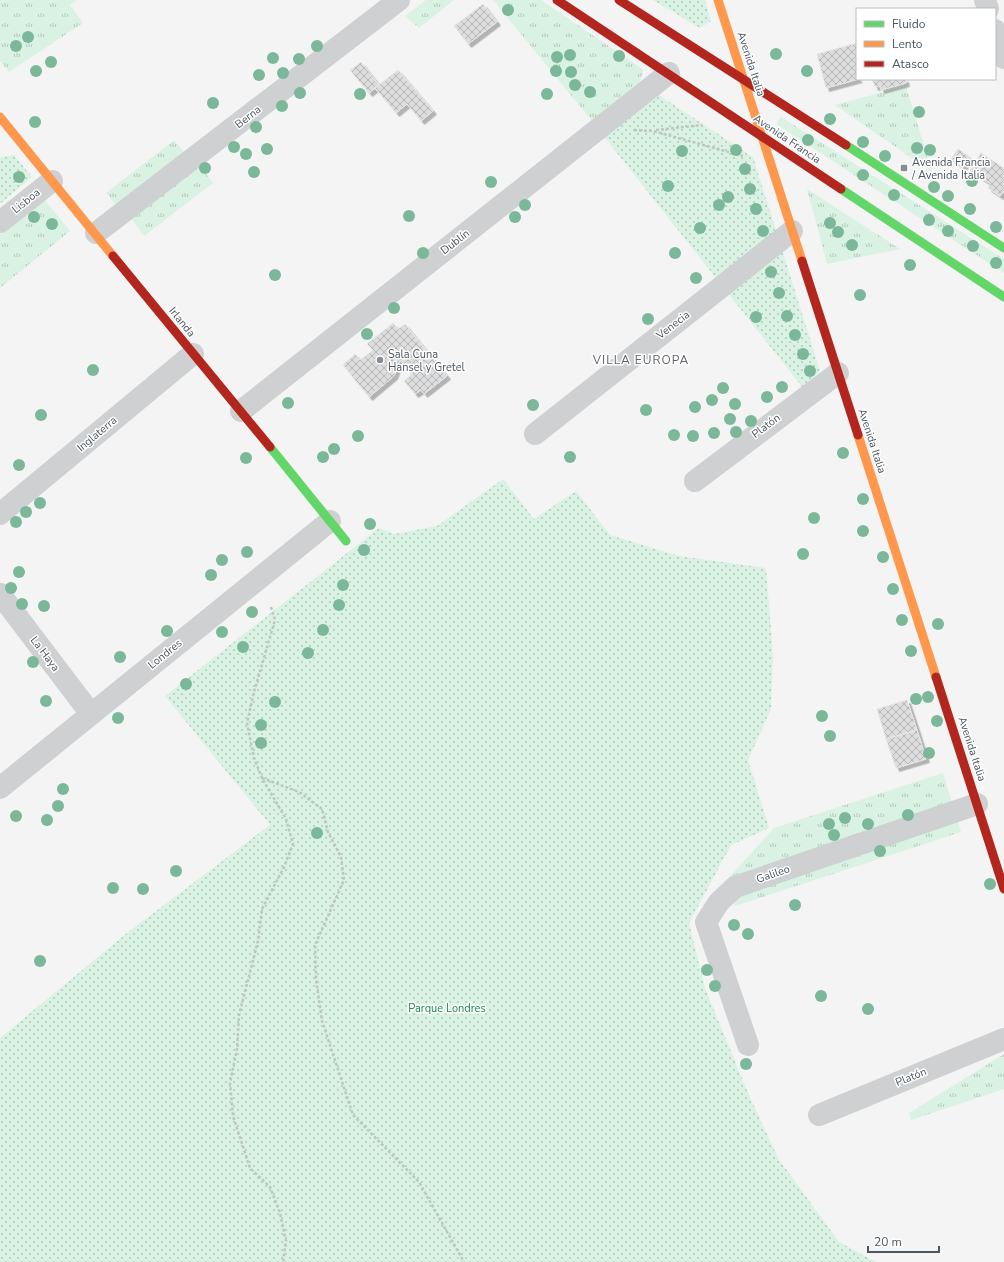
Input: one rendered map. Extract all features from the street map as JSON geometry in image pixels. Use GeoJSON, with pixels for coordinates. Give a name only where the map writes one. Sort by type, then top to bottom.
{"type":"FeatureCollection","features":[{"type":"Feature","properties":{"kind":"street","name":"Berna"},"geometry":{"type":"LineString","coordinates":[[96,233],[399,0]]}},
{"type":"Feature","properties":{"kind":"street","name":"Avenida Francia"},"geometry":{"type":"LineString","coordinates":[[557,0],[1004,297]]}},
{"type":"Feature","properties":{"kind":"street"},"geometry":{"type":"LineString","coordinates":[[620,0],[795,111],[1004,248]]}},
{"type":"Feature","properties":{"kind":"street","name":"Avenida Italia"},"geometry":{"type":"LineString","coordinates":[[718,0],[745,80],[792,231],[1004,889]]}},
{"type":"Feature","properties":{"kind":"street"},"geometry":{"type":"LineString","coordinates":[[996,33],[1004,58]]}},
{"type":"Feature","properties":{"kind":"street","name":"Dublín"},"geometry":{"type":"LineString","coordinates":[[242,411],[669,74]]}},
{"type":"Feature","properties":{"kind":"street","name":"Irlanda"},"geometry":{"type":"LineString","coordinates":[[0,117],[193,354],[242,411],[346,541]]}},
{"type":"Feature","properties":{"kind":"street","name":"Lisboa"},"geometry":{"type":"LineString","coordinates":[[0,222],[52,181]]}},
{"type":"Feature","properties":{"kind":"street","name":"Venecia"},"geometry":{"type":"LineString","coordinates":[[535,434],[792,231]]}},
{"type":"Feature","properties":{"kind":"street","name":"Inglaterra"},"geometry":{"type":"LineString","coordinates":[[0,514],[193,354]]}},
{"type":"Feature","properties":{"kind":"street","name":"Platón"},"geometry":{"type":"LineString","coordinates":[[695,481],[838,373]]}},
{"type":"Feature","properties":{"kind":"street","name":"Londres"},"geometry":{"type":"LineString","coordinates":[[0,788],[330,521]]}},
{"type":"Feature","properties":{"kind":"street","name":"La Haya"},"geometry":{"type":"LineString","coordinates":[[0,594],[91,714]]}},
{"type":"Feature","properties":{"kind":"street","name":"Galileo"},"geometry":{"type":"LineString","coordinates":[[748,1044],[706,922],[719,902],[735,887],[977,804]]}},
{"type":"Feature","properties":{"kind":"street","name":"Platón"},"geometry":{"type":"LineString","coordinates":[[818,1115],[1004,1039]]}},
{"type":"Feature","properties":{"kind":"path"},"geometry":{"type":"LineString","coordinates":[[597,130],[653,131],[705,124]]}},
{"type":"Feature","properties":{"kind":"path"},"geometry":{"type":"LineString","coordinates":[[653,131],[746,157]]}},
{"type":"Feature","properties":{"kind":"path"},"geometry":{"type":"LineString","coordinates":[[271,607],[275,620],[254,692],[247,723],[254,758],[262,778],[286,819],[293,844],[284,867],[262,909],[258,941],[239,1015],[237,1049],[230,1083],[233,1116],[250,1168],[270,1187],[280,1213],[286,1241],[283,1262]]}},
{"type":"Feature","properties":{"kind":"path"},"geometry":{"type":"LineString","coordinates":[[262,778],[299,792],[322,809],[328,832],[341,857],[344,880],[315,945],[316,979],[322,1021],[353,1115],[419,1182],[464,1262]]}},
{"type":"Feature","properties":{"kind":"green space"},"geometry":{"type":"Polygon","coordinates":[[[0,0],[77,0],[70,5],[83,23],[9,72],[0,61],[0,0]]]}},
{"type":"Feature","properties":{"kind":"green space"},"geometry":{"type":"Polygon","coordinates":[[[426,0],[454,0],[419,28],[405,16],[426,0]]]}},
{"type":"Feature","properties":{"kind":"green space"},"geometry":{"type":"Polygon","coordinates":[[[493,0],[541,0],[644,70],[640,81],[592,121],[493,0]]]}},
{"type":"Feature","properties":{"kind":"green space"},"geometry":{"type":"Polygon","coordinates":[[[653,0],[705,0],[711,21],[700,28],[653,0]]]}},
{"type":"Feature","properties":{"kind":"green space"},"geometry":{"type":"Polygon","coordinates":[[[906,86],[932,172],[835,105],[906,86]]]}},
{"type":"Feature","properties":{"kind":"green space"},"geometry":{"type":"Polygon","coordinates":[[[659,95],[753,157],[820,371],[803,388],[602,134],[659,95]]]}},
{"type":"Feature","properties":{"kind":"green space"},"geometry":{"type":"Polygon","coordinates":[[[781,117],[1004,259],[1004,273],[776,124],[781,117]]]}},
{"type":"Feature","properties":{"kind":"green space"},"geometry":{"type":"Polygon","coordinates":[[[174,140],[184,152],[116,205],[106,193],[174,140]]]}},
{"type":"Feature","properties":{"kind":"green space"},"geometry":{"type":"Polygon","coordinates":[[[14,155],[32,177],[0,204],[0,157],[14,155]]]}},
{"type":"Feature","properties":{"kind":"green space"},"geometry":{"type":"Polygon","coordinates":[[[199,165],[213,183],[144,236],[131,218],[199,165]]]}},
{"type":"Feature","properties":{"kind":"green space"},"geometry":{"type":"Polygon","coordinates":[[[807,189],[900,249],[827,264],[807,189]]]}},
{"type":"Feature","properties":{"kind":"green space"},"geometry":{"type":"Polygon","coordinates":[[[43,198],[70,231],[0,288],[0,234],[43,198]]]}},
{"type":"Feature","properties":{"kind":"green space","name":"Parque Londres"},"geometry":{"type":"Polygon","coordinates":[[[503,479],[534,519],[576,491],[610,535],[679,556],[766,568],[773,655],[771,709],[748,760],[769,828],[731,845],[689,923],[705,988],[748,1093],[778,1158],[839,1242],[876,1262],[0,1262],[0,1038],[127,933],[270,825],[165,696],[379,528],[394,534],[437,526],[503,479]]]}},
{"type":"Feature","properties":{"kind":"green space"},"geometry":{"type":"Polygon","coordinates":[[[943,773],[961,832],[735,906],[725,882],[774,828],[943,773]]]}},
{"type":"Feature","properties":{"kind":"green space"},"geometry":{"type":"Polygon","coordinates":[[[1004,1054],[1004,1089],[911,1120],[909,1113],[1004,1054]]]}},
{"type":"Feature","properties":{"kind":"building"},"geometry":{"type":"Polygon","coordinates":[[[483,4],[497,22],[468,44],[454,26],[483,4]]]}},
{"type":"Feature","properties":{"kind":"building"},"geometry":{"type":"Polygon","coordinates":[[[856,43],[856,80],[826,88],[817,54],[856,43]]]}},
{"type":"Feature","properties":{"kind":"building"},"geometry":{"type":"Polygon","coordinates":[[[361,62],[379,85],[369,93],[350,70],[361,62]]]}},
{"type":"Feature","properties":{"kind":"building"},"geometry":{"type":"Polygon","coordinates":[[[398,70],[433,111],[421,121],[407,104],[396,113],[375,88],[398,70]]]}},
{"type":"Feature","properties":{"kind":"building"},"geometry":{"type":"Polygon","coordinates":[[[872,80],[905,80],[906,83],[881,90],[880,86],[875,87],[872,80]]]}},
{"type":"Feature","properties":{"kind":"building"},"geometry":{"type":"Polygon","coordinates":[[[958,149],[970,157],[963,167],[951,159],[958,149]]]}},
{"type":"Feature","properties":{"kind":"building"},"geometry":{"type":"Polygon","coordinates":[[[981,153],[1004,168],[1004,193],[1003,192],[1000,196],[988,188],[991,184],[970,171],[981,153]]]}},
{"type":"Feature","properties":{"kind":"building","name":"Sala Cuna Hansel y Gretel"},"geometry":{"type":"Polygon","coordinates":[[[393,323],[398,329],[405,324],[447,376],[424,394],[421,390],[415,394],[404,381],[412,374],[400,360],[394,376],[369,397],[343,365],[355,354],[360,360],[373,350],[367,344],[393,323]]]}},
{"type":"Feature","properties":{"kind":"building"},"geometry":{"type":"Polygon","coordinates":[[[907,700],[917,730],[886,739],[877,709],[907,700]]]}},
{"type":"Feature","properties":{"kind":"building"},"geometry":{"type":"Polygon","coordinates":[[[917,730],[926,759],[896,768],[886,739],[917,730]]]}},
{"type":"Feature","properties":{"kind":"traffic: fast"},"geometry":{"type":"LineString","coordinates":[[846,145],[1004,248]]}},
{"type":"Feature","properties":{"kind":"traffic: fast"},"geometry":{"type":"LineString","coordinates":[[841,189],[1004,297]]}},
{"type":"Feature","properties":{"kind":"traffic: fast"},"geometry":{"type":"LineString","coordinates":[[270,447],[346,541]]}},
{"type":"Feature","properties":{"kind":"traffic: slow"},"geometry":{"type":"LineString","coordinates":[[718,0],[802,261]]}},
{"type":"Feature","properties":{"kind":"traffic: slow"},"geometry":{"type":"LineString","coordinates":[[0,117],[113,256]]}},
{"type":"Feature","properties":{"kind":"traffic: slow"},"geometry":{"type":"LineString","coordinates":[[858,435],[936,677]]}},
{"type":"Feature","properties":{"kind":"traffic: jam"},"geometry":{"type":"LineString","coordinates":[[557,0],[841,189]]}},
{"type":"Feature","properties":{"kind":"traffic: jam"},"geometry":{"type":"LineString","coordinates":[[619,0],[846,145]]}},
{"type":"Feature","properties":{"kind":"traffic: jam"},"geometry":{"type":"LineString","coordinates":[[113,256],[270,447]]}},
{"type":"Feature","properties":{"kind":"traffic: jam"},"geometry":{"type":"LineString","coordinates":[[802,261],[858,435]]}},
{"type":"Feature","properties":{"kind":"traffic: jam"},"geometry":{"type":"LineString","coordinates":[[936,677],[1004,889]]}},
{"type":"Feature","properties":{"kind":"place","name":"Avenida Francia / Avenida Italia"},"geometry":{"type":"Point","coordinates":[904,168]}},
{"type":"Feature","properties":{"kind":"place","name":"Sala Cuna Hansel y Gretel"},"geometry":{"type":"Point","coordinates":[380,360]}},
{"type":"Feature","properties":{"kind":"district","name":"VILLA EUROPA"},"geometry":{"type":"Point","coordinates":[641,360]}}]}
